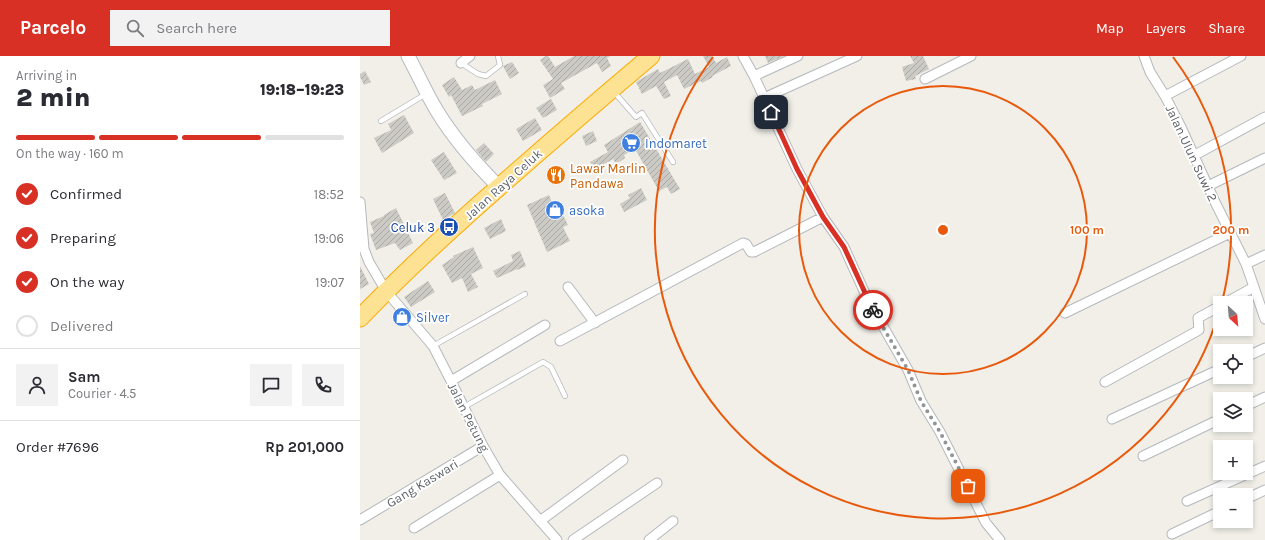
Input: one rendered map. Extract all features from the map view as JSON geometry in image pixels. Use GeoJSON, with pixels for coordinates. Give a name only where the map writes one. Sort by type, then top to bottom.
{"type":"FeatureCollection","features":[{"type":"Feature","properties":{"kind":"highway","name":"Jalan Raya Celuk"},"geometry":{"type":"LineString","coordinates":[[360,318],[421,257],[499,187],[651,56]]}},
{"type":"Feature","properties":{"kind":"street"},"geometry":{"type":"LineString","coordinates":[[408,56],[437,111],[457,140],[499,187]]}},
{"type":"Feature","properties":{"kind":"street"},"geometry":{"type":"LineString","coordinates":[[461,63],[470,56]]}},
{"type":"Feature","properties":{"kind":"street"},"geometry":{"type":"LineString","coordinates":[[743,56],[754,76],[797,169],[823,217],[844,247],[868,300],[908,370],[921,401],[940,432],[986,523],[1000,540]]}},
{"type":"Feature","properties":{"kind":"street"},"geometry":{"type":"LineString","coordinates":[[754,76],[798,56]]}},
{"type":"Feature","properties":{"kind":"street"},"geometry":{"type":"LineString","coordinates":[[764,98],[857,56]]}},
{"type":"Feature","properties":{"kind":"street"},"geometry":{"type":"LineString","coordinates":[[925,79],[971,56]]}},
{"type":"Feature","properties":{"kind":"street","name":"Jalan Ulun Suwi 2"},"geometry":{"type":"LineString","coordinates":[[1144,56],[1150,72],[1165,96],[1246,264],[1265,319]]}},
{"type":"Feature","properties":{"kind":"street"},"geometry":{"type":"LineString","coordinates":[[1165,96],[1240,56]]}},
{"type":"Feature","properties":{"kind":"street"},"geometry":{"type":"LineString","coordinates":[[1194,155],[1265,117]]}},
{"type":"Feature","properties":{"kind":"street"},"geometry":{"type":"LineString","coordinates":[[1208,186],[1265,158]]}},
{"type":"Feature","properties":{"kind":"street","name":"Jalan Petung"},"geometry":{"type":"LineString","coordinates":[[360,202],[364,249],[369,262],[386,291],[432,346],[483,446],[500,475],[557,540]]}},
{"type":"Feature","properties":{"kind":"street"},"geometry":{"type":"LineString","coordinates":[[560,341],[595,324],[743,243],[746,244],[751,252],[754,252],[823,217]]}},
{"type":"Feature","properties":{"kind":"street"},"geometry":{"type":"LineString","coordinates":[[1066,313],[1230,233]]}},
{"type":"Feature","properties":{"kind":"street"},"geometry":{"type":"LineString","coordinates":[[1246,264],[1265,255]]}},
{"type":"Feature","properties":{"kind":"street"},"geometry":{"type":"LineString","coordinates":[[568,287],[595,324]]}},
{"type":"Feature","properties":{"kind":"street"},"geometry":{"type":"LineString","coordinates":[[1238,296],[1254,287]]}},
{"type":"Feature","properties":{"kind":"street"},"geometry":{"type":"LineString","coordinates":[[1105,382],[1199,330],[1198,318],[1213,310]]}},
{"type":"Feature","properties":{"kind":"street"},"geometry":{"type":"LineString","coordinates":[[451,381],[545,325]]}},
{"type":"Feature","properties":{"kind":"street"},"geometry":{"type":"LineString","coordinates":[[1253,354],[1265,348]]}},
{"type":"Feature","properties":{"kind":"street"},"geometry":{"type":"LineString","coordinates":[[1112,418],[1213,372]]}},
{"type":"Feature","properties":{"kind":"street"},"geometry":{"type":"LineString","coordinates":[[1253,403],[1265,397]]}},
{"type":"Feature","properties":{"kind":"street"},"geometry":{"type":"LineString","coordinates":[[1142,456],[1213,422]]}},
{"type":"Feature","properties":{"kind":"street","name":"Gang Kaswari"},"geometry":{"type":"LineString","coordinates":[[360,520],[483,446]]}},
{"type":"Feature","properties":{"kind":"street"},"geometry":{"type":"LineString","coordinates":[[540,521],[623,460]]}},
{"type":"Feature","properties":{"kind":"street"},"geometry":{"type":"LineString","coordinates":[[1187,501],[1265,466]]}},
{"type":"Feature","properties":{"kind":"street"},"geometry":{"type":"LineString","coordinates":[[414,528],[500,475]]}},
{"type":"Feature","properties":{"kind":"street"},"geometry":{"type":"LineString","coordinates":[[573,540],[657,483]]}},
{"type":"Feature","properties":{"kind":"street"},"geometry":{"type":"LineString","coordinates":[[1253,496],[1265,490]]}},
{"type":"Feature","properties":{"kind":"street"},"geometry":{"type":"LineString","coordinates":[[1172,534],[1213,514]]}},
{"type":"Feature","properties":{"kind":"street"},"geometry":{"type":"LineString","coordinates":[[649,540],[673,521]]}},
{"type":"Feature","properties":{"kind":"lane"},"geometry":{"type":"LineString","coordinates":[[461,63],[478,74],[486,76],[500,65],[498,56]]}},
{"type":"Feature","properties":{"kind":"lane"},"geometry":{"type":"LineString","coordinates":[[612,89],[636,117],[642,113],[672,162]]}},
{"type":"Feature","properties":{"kind":"lane"},"geometry":{"type":"LineString","coordinates":[[381,121],[427,93]]}},
{"type":"Feature","properties":{"kind":"lane"},"geometry":{"type":"LineString","coordinates":[[432,346],[525,294]]}},
{"type":"Feature","properties":{"kind":"lane"},"geometry":{"type":"LineString","coordinates":[[464,407],[543,362],[551,367],[566,396]]}},
{"type":"Feature","properties":{"kind":"building"},"geometry":{"type":"Polygon","coordinates":[[[548,56],[555,67],[574,56],[610,56],[607,58],[611,66],[602,72],[597,63],[561,83],[565,89],[550,98],[543,85],[553,79],[540,60],[548,56]]]}},
{"type":"Feature","properties":{"kind":"building"},"geometry":{"type":"Polygon","coordinates":[[[703,56],[712,56],[716,63],[727,57],[731,66],[702,83],[701,81],[684,89],[677,75],[664,82],[671,96],[664,99],[656,86],[642,94],[636,82],[658,69],[660,73],[688,59],[695,74],[709,67],[703,56]]]}},
{"type":"Feature","properties":{"kind":"building"},"geometry":{"type":"Polygon","coordinates":[[[765,56],[784,56],[768,63],[765,56]]]}},
{"type":"Feature","properties":{"kind":"building"},"geometry":{"type":"Polygon","coordinates":[[[910,56],[923,56],[929,69],[915,76],[916,79],[906,81],[902,67],[914,63],[910,56]]]}},
{"type":"Feature","properties":{"kind":"building"},"geometry":{"type":"Polygon","coordinates":[[[512,62],[519,73],[510,79],[503,66],[512,62]]]}},
{"type":"Feature","properties":{"kind":"building"},"geometry":{"type":"Polygon","coordinates":[[[365,71],[371,82],[364,85],[360,74],[365,71]]]}},
{"type":"Feature","properties":{"kind":"building"},"geometry":{"type":"Polygon","coordinates":[[[454,77],[462,90],[472,85],[475,90],[495,80],[502,94],[482,104],[483,106],[462,116],[451,95],[449,97],[442,85],[454,77]]]}},
{"type":"Feature","properties":{"kind":"building"},"geometry":{"type":"Polygon","coordinates":[[[551,99],[557,110],[543,118],[536,108],[551,99]]]}},
{"type":"Feature","properties":{"kind":"building"},"geometry":{"type":"Polygon","coordinates":[[[404,115],[414,133],[382,153],[374,138],[391,130],[388,124],[404,115]]]}},
{"type":"Feature","properties":{"kind":"building"},"geometry":{"type":"Polygon","coordinates":[[[535,118],[542,130],[523,141],[516,129],[535,118]]]}},
{"type":"Feature","properties":{"kind":"building"},"geometry":{"type":"Polygon","coordinates":[[[640,122],[680,189],[671,194],[667,187],[659,191],[635,149],[624,155],[625,158],[616,164],[613,159],[594,170],[590,162],[608,152],[604,145],[640,122]]]}},
{"type":"Feature","properties":{"kind":"building"},"geometry":{"type":"Polygon","coordinates":[[[593,131],[597,141],[586,146],[582,136],[593,131]]]}},
{"type":"Feature","properties":{"kind":"building"},"geometry":{"type":"Polygon","coordinates":[[[484,143],[494,154],[486,162],[476,150],[484,143]]]}},
{"type":"Feature","properties":{"kind":"building"},"geometry":{"type":"Polygon","coordinates":[[[444,152],[457,173],[444,180],[431,160],[444,152]]]}},
{"type":"Feature","properties":{"kind":"building"},"geometry":{"type":"Polygon","coordinates":[[[641,188],[647,200],[624,212],[620,204],[630,198],[628,195],[641,188]]]}},
{"type":"Feature","properties":{"kind":"building"},"geometry":{"type":"Polygon","coordinates":[[[445,193],[455,213],[443,220],[433,199],[445,193]]]}},
{"type":"Feature","properties":{"kind":"building"},"geometry":{"type":"Polygon","coordinates":[[[549,195],[553,205],[557,203],[568,225],[563,227],[570,241],[547,252],[527,205],[549,195]]]}},
{"type":"Feature","properties":{"kind":"building"},"geometry":{"type":"Polygon","coordinates":[[[396,208],[413,243],[400,250],[395,243],[376,250],[370,234],[374,233],[370,222],[384,216],[396,208]]]}},
{"type":"Feature","properties":{"kind":"building"},"geometry":{"type":"Polygon","coordinates":[[[501,219],[506,231],[490,239],[484,228],[501,219]]]}},
{"type":"Feature","properties":{"kind":"building"},"geometry":{"type":"Polygon","coordinates":[[[473,247],[483,268],[471,274],[478,287],[468,292],[462,278],[452,283],[442,265],[454,257],[453,256],[473,247]]]}},
{"type":"Feature","properties":{"kind":"building"},"geometry":{"type":"Polygon","coordinates":[[[520,251],[526,266],[497,278],[493,271],[513,261],[511,255],[520,251]]]}},
{"type":"Feature","properties":{"kind":"building"},"geometry":{"type":"Polygon","coordinates":[[[360,266],[369,284],[360,289],[360,266]]]}},
{"type":"Feature","properties":{"kind":"building"},"geometry":{"type":"Polygon","coordinates":[[[428,281],[435,292],[411,307],[404,297],[428,281]]]}},
{"type":"Feature","properties":{"kind":"way so far"},"geometry":{"type":"LineString","coordinates":[[873,310],[908,370],[921,401],[940,432],[968,486]]}},
{"type":"Feature","properties":{"kind":"place","name":"Indomaret"},"geometry":{"type":"Point","coordinates":[631,143]}},
{"type":"Feature","properties":{"kind":"place","name":"Lawar Marlin Pandawa"},"geometry":{"type":"Point","coordinates":[556,175]}},
{"type":"Feature","properties":{"kind":"place","name":"asoka"},"geometry":{"type":"Point","coordinates":[555,210]}},
{"type":"Feature","properties":{"kind":"place","name":"Celuk 3"},"geometry":{"type":"Point","coordinates":[449,227]}},
{"type":"Feature","properties":{"kind":"place","name":"Silver"},"geometry":{"type":"Point","coordinates":[402,317]}},
{"type":"Feature","properties":{"kind":"route"},"geometry":{"type":"LineString","coordinates":[[771,112],[797,169],[823,217],[844,247],[873,310]]}}]}
